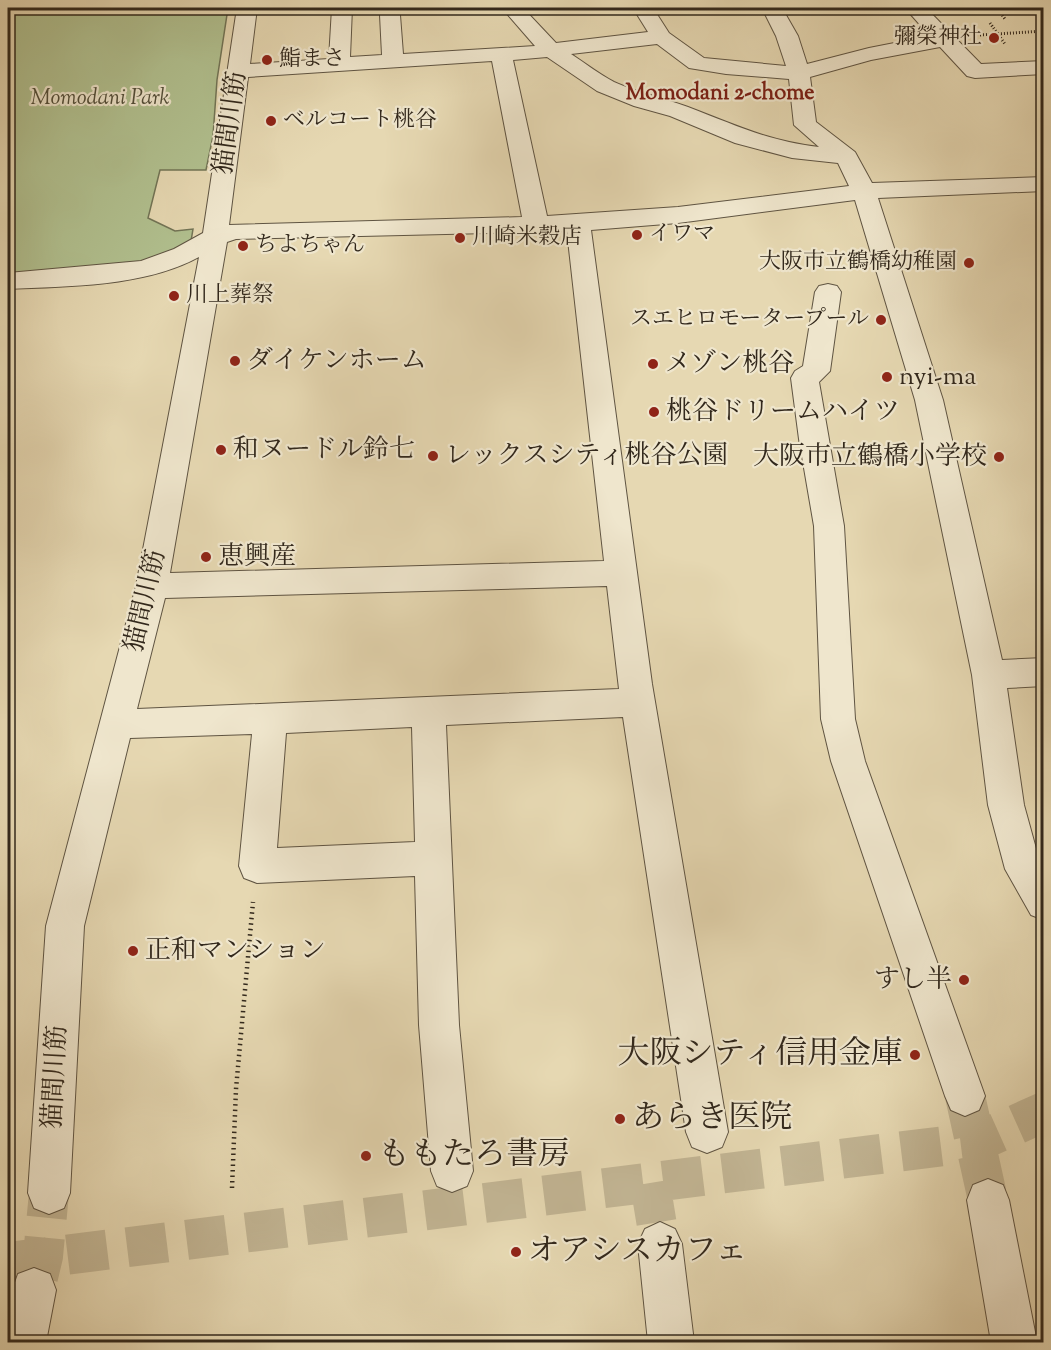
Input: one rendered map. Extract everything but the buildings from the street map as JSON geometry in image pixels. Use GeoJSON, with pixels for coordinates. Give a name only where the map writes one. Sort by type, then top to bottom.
{"type":"FeatureCollection","features":[{"type":"Feature","properties":{"kind":"street","name":"猫間川筋"},"geometry":{"type":"LineString","coordinates":[[49,1193],[65,926],[152,586],[215,237],[247,8]]}},
{"type":"Feature","properties":{"kind":"street"},"geometry":{"type":"LineString","coordinates":[[339,66],[342,8]]}},
{"type":"Feature","properties":{"kind":"street"},"geometry":{"type":"LineString","coordinates":[[512,8],[550,50],[605,86],[642,101],[678,111],[743,138],[792,151],[847,157]]}},
{"type":"Feature","properties":{"kind":"street"},"geometry":{"type":"LineString","coordinates":[[644,8],[661,37],[697,63],[726,68],[800,73],[869,54],[944,40]]}},
{"type":"Feature","properties":{"kind":"street"},"geometry":{"type":"LineString","coordinates":[[772,8],[787,36],[800,73],[805,125],[847,157],[864,190],[929,400],[989,675],[1006,805],[1023,868],[1044,903]]}},
{"type":"Feature","properties":{"kind":"street"},"geometry":{"type":"LineString","coordinates":[[915,8],[975,71],[1044,67]]}},
{"type":"Feature","properties":{"kind":"street"},"geometry":{"type":"LineString","coordinates":[[390,15],[393,62]]}},
{"type":"Feature","properties":{"kind":"street"},"geometry":{"type":"LineString","coordinates":[[238,71],[501,54],[661,37]]}},
{"type":"Feature","properties":{"kind":"street"},"geometry":{"type":"LineString","coordinates":[[501,54],[536,224]]}},
{"type":"Feature","properties":{"kind":"street"},"geometry":{"type":"LineString","coordinates":[[8,281],[72,278],[144,269],[183,255],[215,237],[235,231],[578,223],[678,215],[864,190],[1044,184]]}},
{"type":"Feature","properties":{"kind":"street"},"geometry":{"type":"LineString","coordinates":[[578,223],[638,702],[707,1132]]}},
{"type":"Feature","properties":{"kind":"street"},"geometry":{"type":"LineString","coordinates":[[828,292],[816,371],[805,378],[829,526],[838,719],[848,761],[965,1096]]}},
{"type":"Feature","properties":{"kind":"street"},"geometry":{"type":"LineString","coordinates":[[152,586],[621,573]]}},
{"type":"Feature","properties":{"kind":"street"},"geometry":{"type":"LineString","coordinates":[[989,675],[1044,672]]}},
{"type":"Feature","properties":{"kind":"street"},"geometry":{"type":"LineString","coordinates":[[117,724],[638,702]]}},
{"type":"Feature","properties":{"kind":"street"},"geometry":{"type":"LineString","coordinates":[[428,710],[439,1025],[452,1171]]}},
{"type":"Feature","properties":{"kind":"street"},"geometry":{"type":"LineString","coordinates":[[270,719],[257,866],[434,858]]}},
{"type":"Feature","properties":{"kind":"street"},"geometry":{"type":"LineString","coordinates":[[988,1200],[1014,1342]]}},
{"type":"Feature","properties":{"kind":"street"},"geometry":{"type":"LineString","coordinates":[[660,1244],[671,1342]]}},
{"type":"Feature","properties":{"kind":"street"},"geometry":{"type":"LineString","coordinates":[[23,1342],[34,1290]]}},
{"type":"Feature","properties":{"kind":"path"},"geometry":{"type":"LineString","coordinates":[[997,8],[1005,19]]}},
{"type":"Feature","properties":{"kind":"path"},"geometry":{"type":"LineString","coordinates":[[973,36],[1044,31]]}},
{"type":"Feature","properties":{"kind":"path"},"geometry":{"type":"LineString","coordinates":[[232,1188],[236,1089],[257,866]]}},
{"type":"Feature","properties":{"kind":"green space","name":"Momodani Park"},"geometry":{"type":"Polygon","coordinates":[[[8,8],[228,8],[217,80],[213,136],[206,170],[160,170],[148,218],[175,231],[193,229],[191,241],[146,263],[8,278],[8,8]]]}},
{"type":"Feature","properties":{"kind":"tunnel"},"geometry":{"type":"LineString","coordinates":[[965,1096],[975,1142]]}},
{"type":"Feature","properties":{"kind":"tunnel"},"geometry":{"type":"LineString","coordinates":[[975,1142],[1044,1112]]}},
{"type":"Feature","properties":{"kind":"tunnel"},"geometry":{"type":"LineString","coordinates":[[43,1258],[975,1142]]}},
{"type":"Feature","properties":{"kind":"tunnel"},"geometry":{"type":"LineString","coordinates":[[975,1142],[988,1200]]}},
{"type":"Feature","properties":{"kind":"tunnel"},"geometry":{"type":"LineString","coordinates":[[650,1183],[660,1244]]}},
{"type":"Feature","properties":{"kind":"tunnel"},"geometry":{"type":"LineString","coordinates":[[43,1258],[49,1193]]}},
{"type":"Feature","properties":{"kind":"tunnel"},"geometry":{"type":"LineString","coordinates":[[8,1262],[43,1258]]}},
{"type":"Feature","properties":{"kind":"tunnel"},"geometry":{"type":"LineString","coordinates":[[38,1277],[43,1258]]}},
{"type":"Feature","properties":{"kind":"place","name":"彌榮神社"},"geometry":{"type":"Point","coordinates":[994,38]}},
{"type":"Feature","properties":{"kind":"place","name":"鮨まさ"},"geometry":{"type":"Point","coordinates":[267,60]}},
{"type":"Feature","properties":{"kind":"place","name":"ベルコート桃谷"},"geometry":{"type":"Point","coordinates":[271,121]}},
{"type":"Feature","properties":{"kind":"place","name":"イワマ"},"geometry":{"type":"Point","coordinates":[637,235]}},
{"type":"Feature","properties":{"kind":"place","name":"川崎米穀店"},"geometry":{"type":"Point","coordinates":[460,238]}},
{"type":"Feature","properties":{"kind":"place","name":"ちよちゃん"},"geometry":{"type":"Point","coordinates":[243,246]}},
{"type":"Feature","properties":{"kind":"place","name":"大阪市立鶴橋幼稚園"},"geometry":{"type":"Point","coordinates":[969,263]}},
{"type":"Feature","properties":{"kind":"place","name":"川上葬祭"},"geometry":{"type":"Point","coordinates":[174,296]}},
{"type":"Feature","properties":{"kind":"place","name":"スエヒロモータープール"},"geometry":{"type":"Point","coordinates":[881,320]}},
{"type":"Feature","properties":{"kind":"place","name":"ダイケンホーム"},"geometry":{"type":"Point","coordinates":[235,361]}},
{"type":"Feature","properties":{"kind":"place","name":"メゾン桃谷"},"geometry":{"type":"Point","coordinates":[653,364]}},
{"type":"Feature","properties":{"kind":"place","name":"nyi-ma"},"geometry":{"type":"Point","coordinates":[887,377]}},
{"type":"Feature","properties":{"kind":"place","name":"桃谷ドリームハイツ"},"geometry":{"type":"Point","coordinates":[654,412]}},
{"type":"Feature","properties":{"kind":"place","name":"和ヌードル鈴七"},"geometry":{"type":"Point","coordinates":[221,450]}},
{"type":"Feature","properties":{"kind":"place","name":"レックスシティ桃谷公園"},"geometry":{"type":"Point","coordinates":[433,456]}},
{"type":"Feature","properties":{"kind":"place","name":"大阪市立鶴橋小学校"},"geometry":{"type":"Point","coordinates":[999,457]}},
{"type":"Feature","properties":{"kind":"place","name":"恵興産"},"geometry":{"type":"Point","coordinates":[206,557]}},
{"type":"Feature","properties":{"kind":"place","name":"正和マンション"},"geometry":{"type":"Point","coordinates":[133,951]}},
{"type":"Feature","properties":{"kind":"place","name":"すし半"},"geometry":{"type":"Point","coordinates":[964,980]}},
{"type":"Feature","properties":{"kind":"place","name":"大阪シティ信用金庫"},"geometry":{"type":"Point","coordinates":[915,1055]}},
{"type":"Feature","properties":{"kind":"place","name":"あらき医院"},"geometry":{"type":"Point","coordinates":[620,1119]}},
{"type":"Feature","properties":{"kind":"place","name":"ももたろ書房"},"geometry":{"type":"Point","coordinates":[366,1156]}},
{"type":"Feature","properties":{"kind":"place","name":"オアシスカフェ"},"geometry":{"type":"Point","coordinates":[516,1252]}},
{"type":"Feature","properties":{"kind":"district","name":"Momodani 2-chome"},"geometry":{"type":"Point","coordinates":[720,94]}}]}
